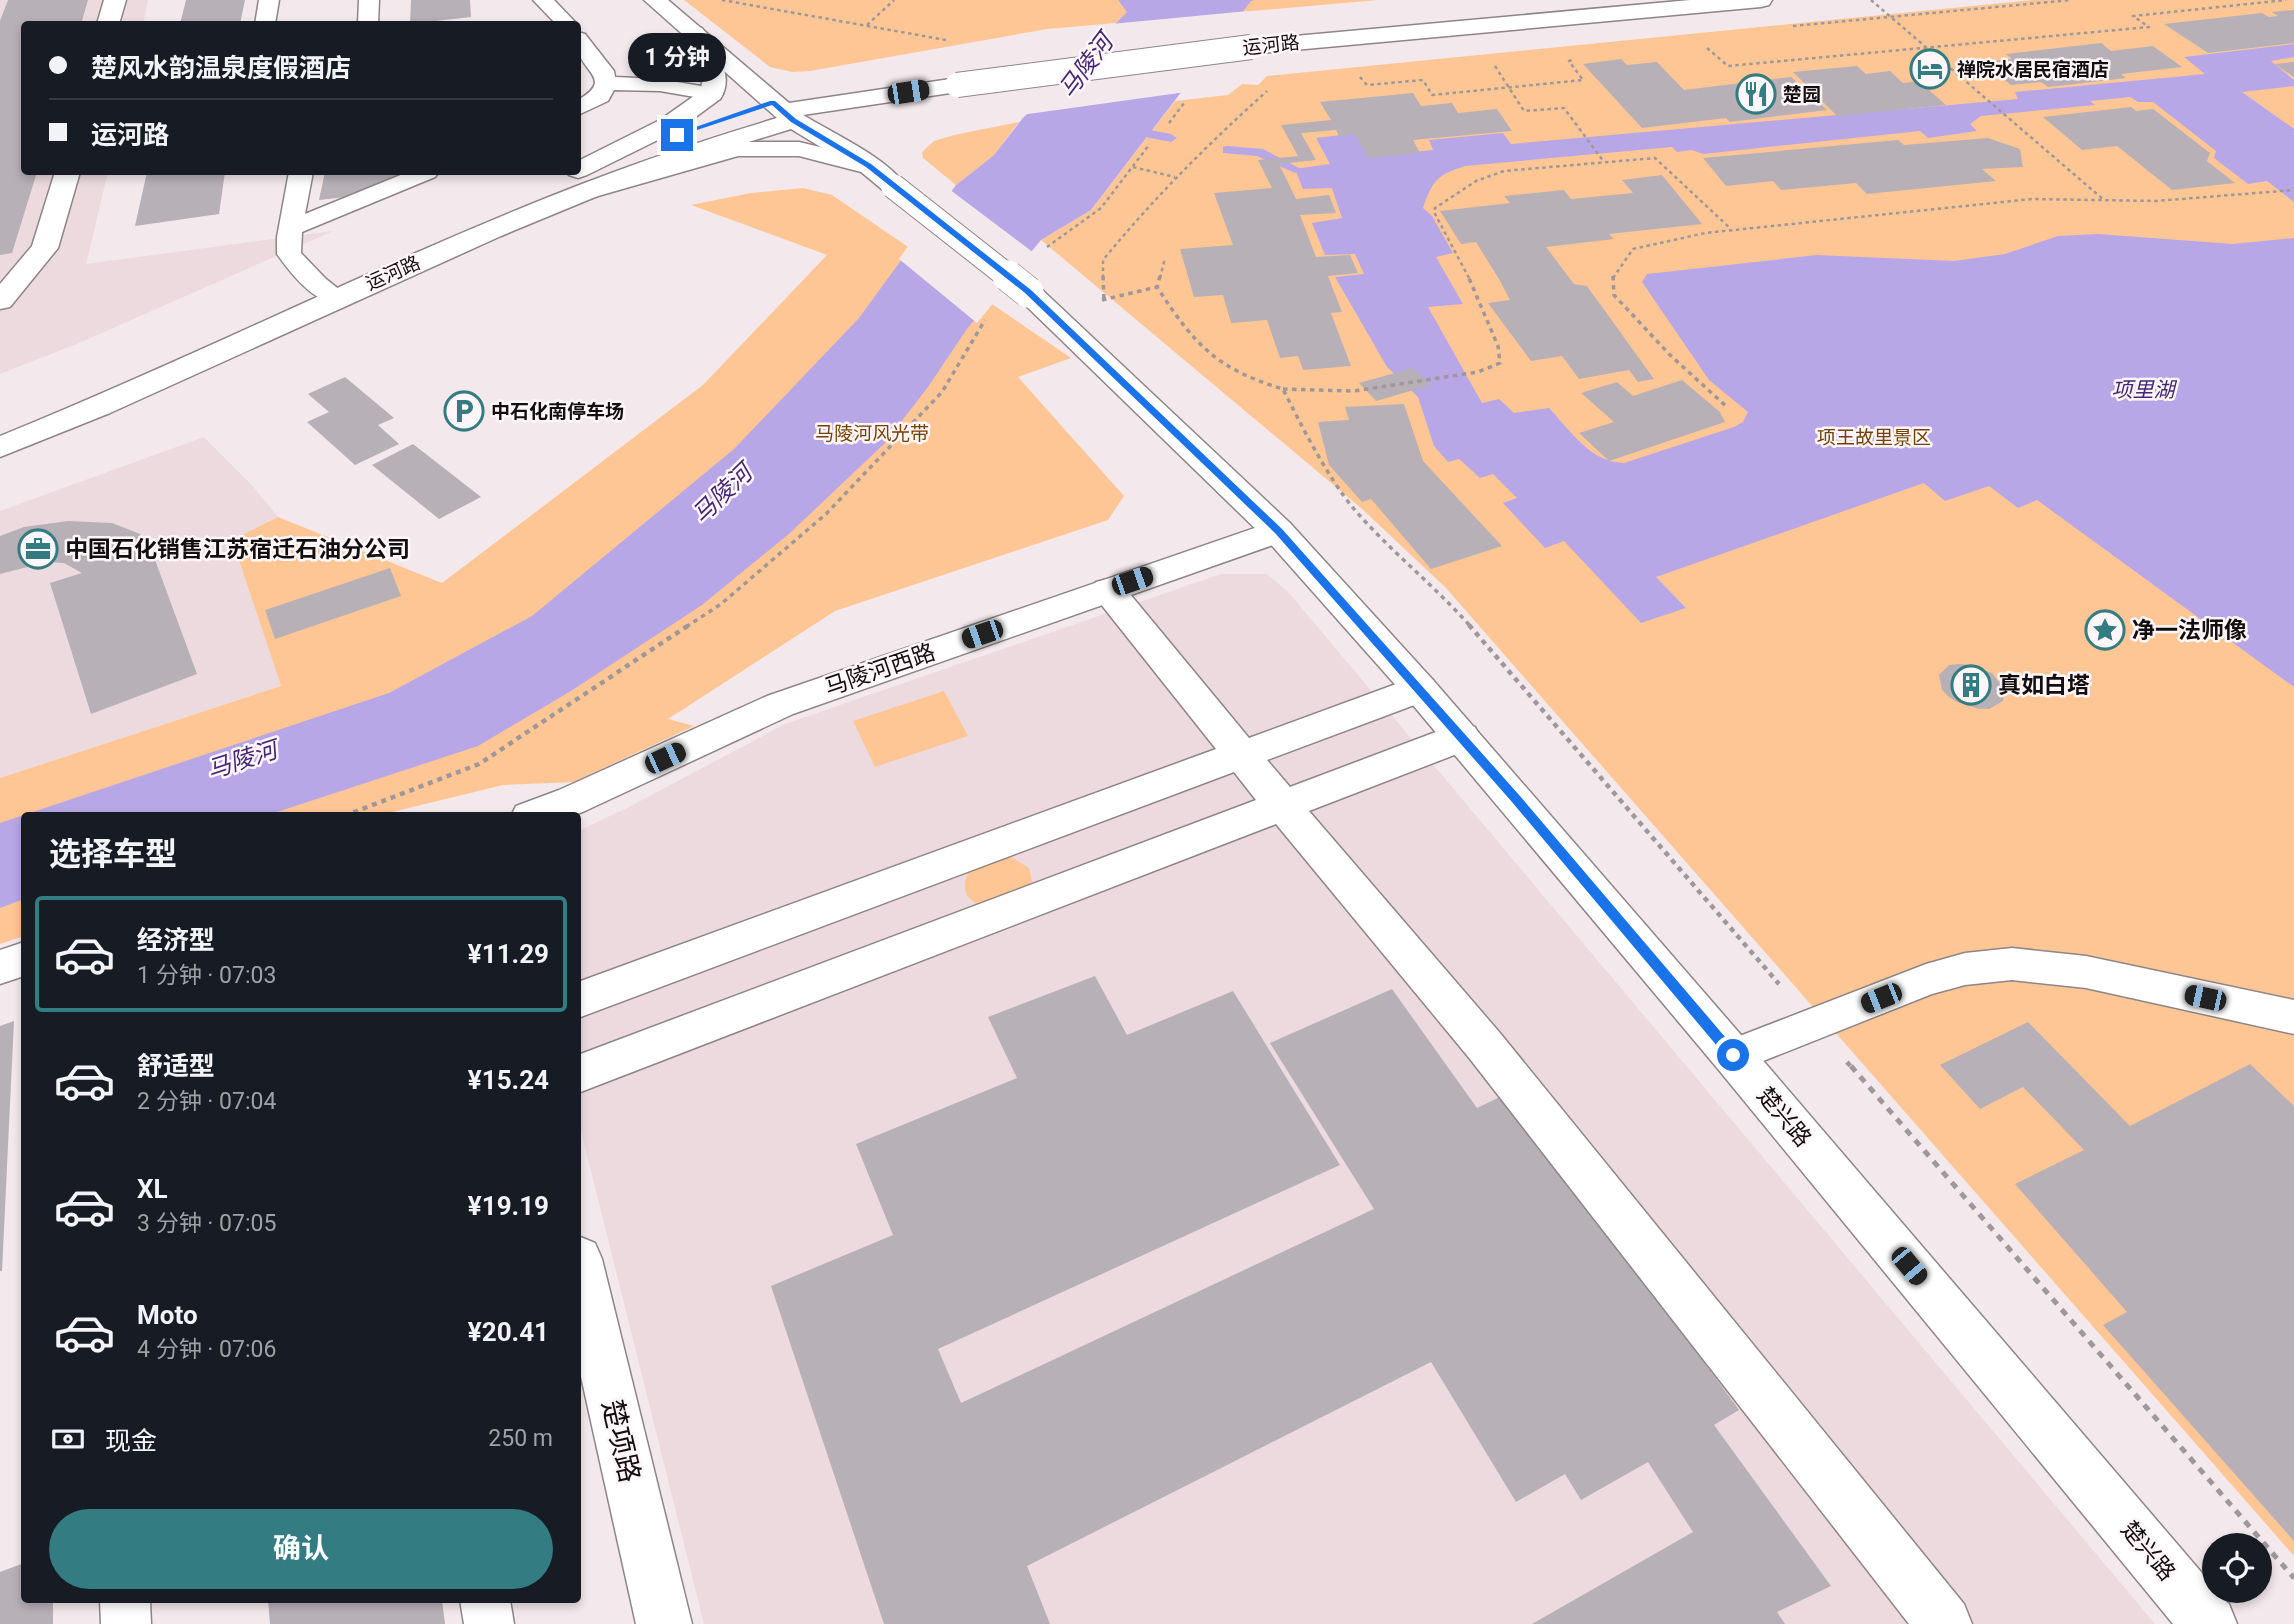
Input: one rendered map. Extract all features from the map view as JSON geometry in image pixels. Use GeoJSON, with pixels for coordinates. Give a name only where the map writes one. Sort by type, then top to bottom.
{"type":"FeatureCollection","features":[{"type":"Feature","properties":{"kind":"street"},"geometry":{"type":"LineString","coordinates":[[109,21],[116,0]]}},
{"type":"Feature","properties":{"kind":"street"},"geometry":{"type":"LineString","coordinates":[[581,174],[669,125],[712,94],[715,73],[694,33],[655,0]]}},
{"type":"Feature","properties":{"kind":"street","name":"运河路"},"geometry":{"type":"LineString","coordinates":[[0,421],[534,211],[574,178],[738,136],[784,111],[957,85],[1251,47],[1761,0]]}},
{"type":"Feature","properties":{"kind":"street","name":"楚兴路"},"geometry":{"type":"LineString","coordinates":[[694,33],[784,111],[869,166],[1028,292],[1278,531],[1462,737],[1733,1055],[2209,1624]]}},
{"type":"Feature","properties":{"kind":"street"},"geometry":{"type":"LineString","coordinates":[[574,178],[738,149],[799,149],[869,166]]}},
{"type":"Feature","properties":{"kind":"street"},"geometry":{"type":"LineString","coordinates":[[0,301],[45,248],[66,175]]}},
{"type":"Feature","properties":{"kind":"street","name":"运河路"},"geometry":{"type":"LineString","coordinates":[[0,447],[94,409],[327,291]]}},
{"type":"Feature","properties":{"kind":"street","name":"马陵河西路"},"geometry":{"type":"LineString","coordinates":[[541,812],[573,800],[780,705],[1278,531]]}},
{"type":"Feature","properties":{"kind":"street"},"geometry":{"type":"LineString","coordinates":[[1108,590],[1283,806],[1485,1046],[1944,1624]]}},
{"type":"Feature","properties":{"kind":"street"},"geometry":{"type":"LineString","coordinates":[[581,999],[1420,689]]}},
{"type":"Feature","properties":{"kind":"street"},"geometry":{"type":"LineString","coordinates":[[581,1073],[1462,737]]}},
{"type":"Feature","properties":{"kind":"street"},"geometry":{"type":"LineString","coordinates":[[0,967],[21,959]]}},
{"type":"Feature","properties":{"kind":"street","name":"楚项路"},"geometry":{"type":"LineString","coordinates":[[581,1272],[664,1624]]}},
{"type":"Feature","properties":{"kind":"lane"},"geometry":{"type":"LineString","coordinates":[[266,21],[269,0]]}},
{"type":"Feature","properties":{"kind":"lane"},"geometry":{"type":"LineString","coordinates":[[368,21],[369,0]]}},
{"type":"Feature","properties":{"kind":"lane"},"geometry":{"type":"LineString","coordinates":[[542,0],[564,21]]}},
{"type":"Feature","properties":{"kind":"lane"},"geometry":{"type":"LineString","coordinates":[[581,42],[603,71],[607,83],[600,96],[581,108]]}},
{"type":"Feature","properties":{"kind":"lane"},"geometry":{"type":"LineString","coordinates":[[607,83],[660,85],[712,94]]}},
{"type":"Feature","properties":{"kind":"lane"},"geometry":{"type":"LineString","coordinates":[[301,175],[290,228],[289,254],[327,291]]}},
{"type":"Feature","properties":{"kind":"lane"},"geometry":{"type":"LineString","coordinates":[[290,228],[420,175]]}},
{"type":"Feature","properties":{"kind":"lane"},"geometry":{"type":"LineString","coordinates":[[1733,1055],[1926,980],[1965,969],[2012,964],[2086,972],[2294,1017]]}},
{"type":"Feature","properties":{"kind":"lane"},"geometry":{"type":"LineString","coordinates":[[125,1603],[126,1624]]}},
{"type":"Feature","properties":{"kind":"lane"},"geometry":{"type":"LineString","coordinates":[[486,1603],[489,1624]]}},
{"type":"Feature","properties":{"kind":"path"},"geometry":{"type":"LineString","coordinates":[[722,0],[957,42]]}},
{"type":"Feature","properties":{"kind":"path"},"geometry":{"type":"LineString","coordinates":[[751,5],[758,0]]}},
{"type":"Feature","properties":{"kind":"path"},"geometry":{"type":"LineString","coordinates":[[866,26],[894,0]]}},
{"type":"Feature","properties":{"kind":"path"},"geometry":{"type":"LineString","coordinates":[[1871,0],[2104,200]]}},
{"type":"Feature","properties":{"kind":"path"},"geometry":{"type":"LineString","coordinates":[[1780,27],[2071,0]]}},
{"type":"Feature","properties":{"kind":"path"},"geometry":{"type":"LineString","coordinates":[[1696,49],[1709,47],[1728,66],[2149,27],[2133,16],[2286,0]]}},
{"type":"Feature","properties":{"kind":"path"},"geometry":{"type":"LineString","coordinates":[[1470,27],[1524,111],[1564,108],[1604,162]]}},
{"type":"Feature","properties":{"kind":"path"},"geometry":{"type":"LineString","coordinates":[[1355,69],[1367,85],[1423,80],[1432,95],[1583,80],[1569,61],[1581,60]]}},
{"type":"Feature","properties":{"kind":"path"},"geometry":{"type":"LineString","coordinates":[[1104,300],[1102,260],[1140,213],[1269,89]]}},
{"type":"Feature","properties":{"kind":"path"},"geometry":{"type":"LineString","coordinates":[[1042,252],[1051,242],[1101,208],[1149,145]]}},
{"type":"Feature","properties":{"kind":"path"},"geometry":{"type":"LineString","coordinates":[[1165,258],[1157,287],[1184,329],[1211,357],[1251,381],[1283,389],[1354,391],[1478,372],[1500,363],[1502,358],[1475,300],[1474,287],[1434,212],[1435,208],[1458,191],[1488,175],[1504,171],[1655,158],[1732,230]]}},
{"type":"Feature","properties":{"kind":"path"},"geometry":{"type":"LineString","coordinates":[[1133,167],[1176,178]]}},
{"type":"Feature","properties":{"kind":"path"},"geometry":{"type":"LineString","coordinates":[[1727,407],[1670,355],[1614,295],[1614,276],[1633,249],[1705,233],[2032,199],[2156,201],[2294,190]]}},
{"type":"Feature","properties":{"kind":"path"},"geometry":{"type":"LineString","coordinates":[[355,812],[479,764],[721,604],[826,514],[942,392],[990,313]]}},
{"type":"Feature","properties":{"kind":"path"},"geometry":{"type":"LineString","coordinates":[[1283,389],[1304,431],[1353,508],[1449,602],[2294,1578]]}},
{"type":"Feature","properties":{"kind":"shaded area"},"geometry":{"type":"Polygon","coordinates":[[[0,0],[148,0],[144,21],[21,21],[21,175],[107,175],[86,264],[333,231],[79,343],[0,374],[0,0]]]}},
{"type":"Feature","properties":{"kind":"shaded area"},"geometry":{"type":"Polygon","coordinates":[[[204,437],[251,484],[278,517],[232,541],[281,686],[0,778],[0,511],[204,437]]]}},
{"type":"Feature","properties":{"kind":"shaded area"},"geometry":{"type":"Polygon","coordinates":[[[1221,574],[1267,574],[1289,593],[2155,1624],[704,1624],[581,1131],[581,830],[785,724],[1221,574]]]}},
{"type":"Feature","properties":{"kind":"green space"},"geometry":{"type":"Polygon","coordinates":[[[684,0],[1378,0],[1047,29],[792,72],[770,67],[684,0]]]}},
{"type":"Feature","properties":{"kind":"green space","name":"项王故里景区"},"geometry":{"type":"Polygon","coordinates":[[[2033,0],[2294,0],[2294,1556],[1445,587],[1361,508],[1041,240],[1091,210],[1175,101],[1228,95],[1242,84],[1258,85],[1267,76],[2033,0]]]}},
{"type":"Feature","properties":{"kind":"green space"},"geometry":{"type":"Polygon","coordinates":[[[1019,122],[994,155],[956,185],[923,158],[922,152],[934,141],[1019,122]]]}},
{"type":"Feature","properties":{"kind":"green space","name":"马陵河风光带"},"geometry":{"type":"Polygon","coordinates":[[[803,188],[832,195],[1071,358],[1018,377],[1124,496],[1108,520],[835,611],[668,719],[694,726],[573,782],[503,785],[392,812],[21,812],[21,937],[0,944],[0,778],[281,686],[232,540],[278,517],[442,583],[703,385],[827,255],[691,205],[751,193],[803,188]]]}},
{"type":"Feature","properties":{"kind":"green space"},"geometry":{"type":"Polygon","coordinates":[[[944,691],[968,736],[875,767],[853,721],[944,691]]]}},
{"type":"Feature","properties":{"kind":"green space"},"geometry":{"type":"Polygon","coordinates":[[[1000,856],[1011,857],[1029,868],[1033,885],[982,909],[967,896],[965,887],[968,874],[978,865],[1000,856]]]}},
{"type":"Feature","properties":{"kind":"water","name":"马陵河"},"geometry":{"type":"Polygon","coordinates":[[[1118,0],[1255,0],[1251,1],[1091,210],[1041,240],[967,329],[928,387],[884,444],[790,533],[702,605],[571,691],[478,746],[277,812],[33,812],[389,693],[532,616],[734,449],[859,318],[956,185],[994,155],[1022,119],[1127,12],[1118,0]]]}},
{"type":"Feature","properties":{"kind":"water","name":"项里湖"},"geometry":{"type":"Polygon","coordinates":[[[2294,44],[2294,57],[2271,61],[2294,80],[2294,86],[2242,92],[2294,129],[2294,202],[2267,181],[2248,184],[2214,158],[2216,151],[2153,102],[2138,102],[2130,97],[2090,101],[2095,105],[1981,116],[1970,124],[1977,131],[1928,138],[1920,131],[1703,154],[1692,150],[1677,152],[1672,147],[1465,166],[1448,172],[1437,180],[1423,208],[1432,216],[1453,253],[1436,257],[1463,304],[1428,307],[1482,403],[1499,399],[1514,413],[1549,408],[1591,451],[1612,462],[1624,463],[1734,427],[1743,422],[1748,412],[1709,380],[1642,282],[1647,274],[1817,255],[1954,261],[2005,254],[2058,236],[2098,234],[2233,244],[2294,238],[2294,687],[2037,500],[2018,508],[1989,486],[1945,501],[1924,483],[1656,577],[1686,608],[1641,623],[1564,541],[1545,548],[1503,503],[1517,498],[1493,474],[1480,478],[1459,459],[1448,462],[1434,446],[1418,397],[1387,367],[1335,277],[1364,274],[1355,254],[1325,255],[1312,223],[1342,218],[1332,188],[1303,189],[1295,169],[1330,164],[1316,138],[1357,133],[1371,156],[1433,150],[1429,140],[1503,133],[1511,144],[2018,99],[2015,92],[2205,74],[2184,57],[2294,44]]]}},
{"type":"Feature","properties":{"kind":"water"},"geometry":{"type":"Polygon","coordinates":[[[21,816],[21,900],[0,908],[0,823],[21,816]]]}},
{"type":"Feature","properties":{"kind":"pier"},"geometry":{"type":"Polygon","coordinates":[[[1248,11],[1186,92],[1021,115],[1111,24],[1248,11]]]}},
{"type":"Feature","properties":{"kind":"pier"},"geometry":{"type":"Polygon","coordinates":[[[949,189],[1034,253],[977,323],[899,259],[949,189]]]}},
{"type":"Feature","properties":{"kind":"building"},"geometry":{"type":"Polygon","coordinates":[[[8,0],[88,0],[82,21],[21,21],[21,175],[36,175],[12,253],[0,255],[0,21],[8,0]]]}},
{"type":"Feature","properties":{"kind":"building"},"geometry":{"type":"Polygon","coordinates":[[[186,0],[245,0],[241,21],[181,21],[186,0]]]}},
{"type":"Feature","properties":{"kind":"building"},"geometry":{"type":"Polygon","coordinates":[[[411,0],[470,0],[471,17],[410,21],[411,0]]]}},
{"type":"Feature","properties":{"kind":"building"},"geometry":{"type":"Polygon","coordinates":[[[2294,10],[2294,43],[2208,53],[2164,24],[2262,13],[2269,17],[2278,16],[2272,12],[2294,10]]]}},
{"type":"Feature","properties":{"kind":"building"},"geometry":{"type":"Polygon","coordinates":[[[2101,43],[2111,51],[2153,46],[2182,67],[2121,74],[2126,78],[2048,87],[2041,82],[2011,85],[1982,62],[2012,59],[2006,54],[2101,43]]]}},
{"type":"Feature","properties":{"kind":"building"},"geometry":{"type":"Polygon","coordinates":[[[1621,59],[1627,65],[1657,62],[1684,90],[1791,77],[1827,110],[1730,122],[1726,118],[1642,128],[1583,64],[1621,59]]]}},
{"type":"Feature","properties":{"kind":"building"},"geometry":{"type":"Polygon","coordinates":[[[2294,62],[2294,77],[2275,64],[2294,62]]]}},
{"type":"Feature","properties":{"kind":"building"},"geometry":{"type":"Polygon","coordinates":[[[1857,66],[1866,74],[1890,71],[1903,83],[1919,81],[1946,105],[1837,116],[1793,72],[1857,66]]]}},
{"type":"Feature","properties":{"kind":"building"},"geometry":{"type":"Polygon","coordinates":[[[1413,93],[1421,106],[1452,103],[1458,113],[1497,109],[1512,131],[1413,140],[1420,153],[1368,158],[1355,134],[1339,136],[1336,130],[1301,133],[1316,160],[1279,164],[1296,199],[1329,195],[1336,213],[1300,215],[1316,257],[1350,255],[1358,273],[1328,276],[1342,312],[1331,313],[1351,366],[1303,370],[1298,356],[1280,358],[1267,320],[1231,323],[1223,295],[1194,297],[1180,249],[1233,245],[1214,193],[1272,188],[1258,160],[1298,156],[1281,125],[1331,120],[1320,102],[1413,93]]]}},
{"type":"Feature","properties":{"kind":"building"},"geometry":{"type":"Polygon","coordinates":[[[2131,107],[2136,111],[2153,109],[2210,153],[2207,161],[2235,183],[2172,190],[2117,146],[2082,150],[2043,117],[2131,107]]]}},
{"type":"Feature","properties":{"kind":"building"},"geometry":{"type":"Polygon","coordinates":[[[1988,138],[2020,149],[2023,167],[1982,169],[1996,181],[1867,194],[1856,183],[1781,190],[1773,181],[1726,186],[1703,158],[1898,140],[1904,145],[1988,138]]]}},
{"type":"Feature","properties":{"kind":"building"},"geometry":{"type":"Polygon","coordinates":[[[146,175],[225,175],[219,214],[135,226],[146,175]]]}},
{"type":"Feature","properties":{"kind":"building"},"geometry":{"type":"Polygon","coordinates":[[[324,175],[397,175],[346,197],[319,200],[324,175]]]}},
{"type":"Feature","properties":{"kind":"building"},"geometry":{"type":"Polygon","coordinates":[[[1662,175],[1702,224],[1609,234],[1614,239],[1546,247],[1574,284],[1587,286],[1654,379],[1638,382],[1629,370],[1579,379],[1562,356],[1531,361],[1488,303],[1510,300],[1499,279],[1476,242],[1461,244],[1440,211],[1510,203],[1504,196],[1564,190],[1571,199],[1633,193],[1622,180],[1662,175]]]}},
{"type":"Feature","properties":{"kind":"building"},"geometry":{"type":"Polygon","coordinates":[[[1413,368],[1431,385],[1376,401],[1359,383],[1413,368]]]}},
{"type":"Feature","properties":{"kind":"building"},"geometry":{"type":"Polygon","coordinates":[[[345,377],[394,418],[378,425],[399,444],[355,465],[307,422],[329,412],[308,394],[345,377]]]}},
{"type":"Feature","properties":{"kind":"building"},"geometry":{"type":"Polygon","coordinates":[[[1682,380],[1720,412],[1725,422],[1609,461],[1579,433],[1614,422],[1581,393],[1617,382],[1633,396],[1682,380]]]}},
{"type":"Feature","properties":{"kind":"building"},"geometry":{"type":"Polygon","coordinates":[[[1404,404],[1423,461],[1502,546],[1431,569],[1371,499],[1362,502],[1329,465],[1318,422],[1349,420],[1345,407],[1404,404]]]}},
{"type":"Feature","properties":{"kind":"building"},"geometry":{"type":"Polygon","coordinates":[[[413,444],[481,497],[439,519],[372,465],[413,444]]]}},
{"type":"Feature","properties":{"kind":"building"},"geometry":{"type":"Polygon","coordinates":[[[68,521],[112,523],[140,534],[151,549],[197,674],[91,714],[50,583],[82,573],[64,563],[47,562],[0,574],[0,536],[24,527],[68,521]]]}},
{"type":"Feature","properties":{"kind":"building"},"geometry":{"type":"Polygon","coordinates":[[[390,568],[401,596],[275,639],[265,610],[390,568]]]}},
{"type":"Feature","properties":{"kind":"building","name":"真如白塔"},"geometry":{"type":"Polygon","coordinates":[[[1959,664],[1992,673],[2004,688],[2003,701],[1989,709],[1979,709],[1949,697],[1942,690],[1939,675],[1949,665],[1959,664]]]}},
{"type":"Feature","properties":{"kind":"building"},"geometry":{"type":"Polygon","coordinates":[[[1095,976],[1127,1035],[1233,991],[1340,1165],[938,1349],[961,1403],[1374,1209],[1270,1043],[1392,989],[1477,1108],[1508,1093],[1739,1410],[1714,1425],[1831,1586],[1777,1612],[1785,1624],[1532,1624],[1693,1532],[1648,1462],[1581,1500],[1565,1474],[1516,1502],[1431,1362],[1027,1566],[1050,1624],[884,1624],[771,1286],[893,1235],[856,1144],[1017,1078],[988,1017],[1095,976]]]}},
{"type":"Feature","properties":{"kind":"building"},"geometry":{"type":"Polygon","coordinates":[[[14,1021],[2,1271],[0,1271],[0,1026],[14,1021]]]}},
{"type":"Feature","properties":{"kind":"building"},"geometry":{"type":"Polygon","coordinates":[[[2028,1022],[2130,1126],[2250,1064],[2294,1106],[2294,1541],[2103,1325],[2127,1312],[2015,1184],[2084,1150],[2023,1087],[1980,1109],[1940,1065],[2028,1022]]]}},
{"type":"Feature","properties":{"kind":"building"},"geometry":{"type":"Polygon","coordinates":[[[21,1564],[21,1603],[53,1603],[53,1624],[0,1624],[0,1572],[21,1564]]]}},
{"type":"Feature","properties":{"kind":"building"},"geometry":{"type":"Polygon","coordinates":[[[268,1603],[442,1603],[445,1624],[270,1624],[268,1603]]]}},
{"type":"Feature","properties":{"kind":"waterway"},"geometry":{"type":"LineString","coordinates":[[1124,129],[1171,138]]}},
{"type":"Feature","properties":{"kind":"waterway"},"geometry":{"type":"LineString","coordinates":[[1227,150],[1259,152],[1295,169]]}},
{"type":"Feature","properties":{"kind":"place","name":"禅院水居民宿酒店"},"geometry":{"type":"Point","coordinates":[1930,69]}},
{"type":"Feature","properties":{"kind":"place","name":"楚园"},"geometry":{"type":"Point","coordinates":[1756,94]}},
{"type":"Feature","properties":{"kind":"place","name":"中石化南停车场"},"geometry":{"type":"Point","coordinates":[464,411]}},
{"type":"Feature","properties":{"kind":"place","name":"中国石化销售江苏宿迁石油分公司"},"geometry":{"type":"Point","coordinates":[38,549]}},
{"type":"Feature","properties":{"kind":"place","name":"净一法师像"},"geometry":{"type":"Point","coordinates":[2105,630]}},
{"type":"Feature","properties":{"kind":"place","name":"真如白塔"},"geometry":{"type":"Point","coordinates":[1971,685]}},
{"type":"Feature","properties":{"kind":"route"},"geometry":{"type":"LineString","coordinates":[[677,135],[773,102],[794,120],[869,166],[1028,292],[1278,531],[1516,799],[1733,1055]]}}]}
